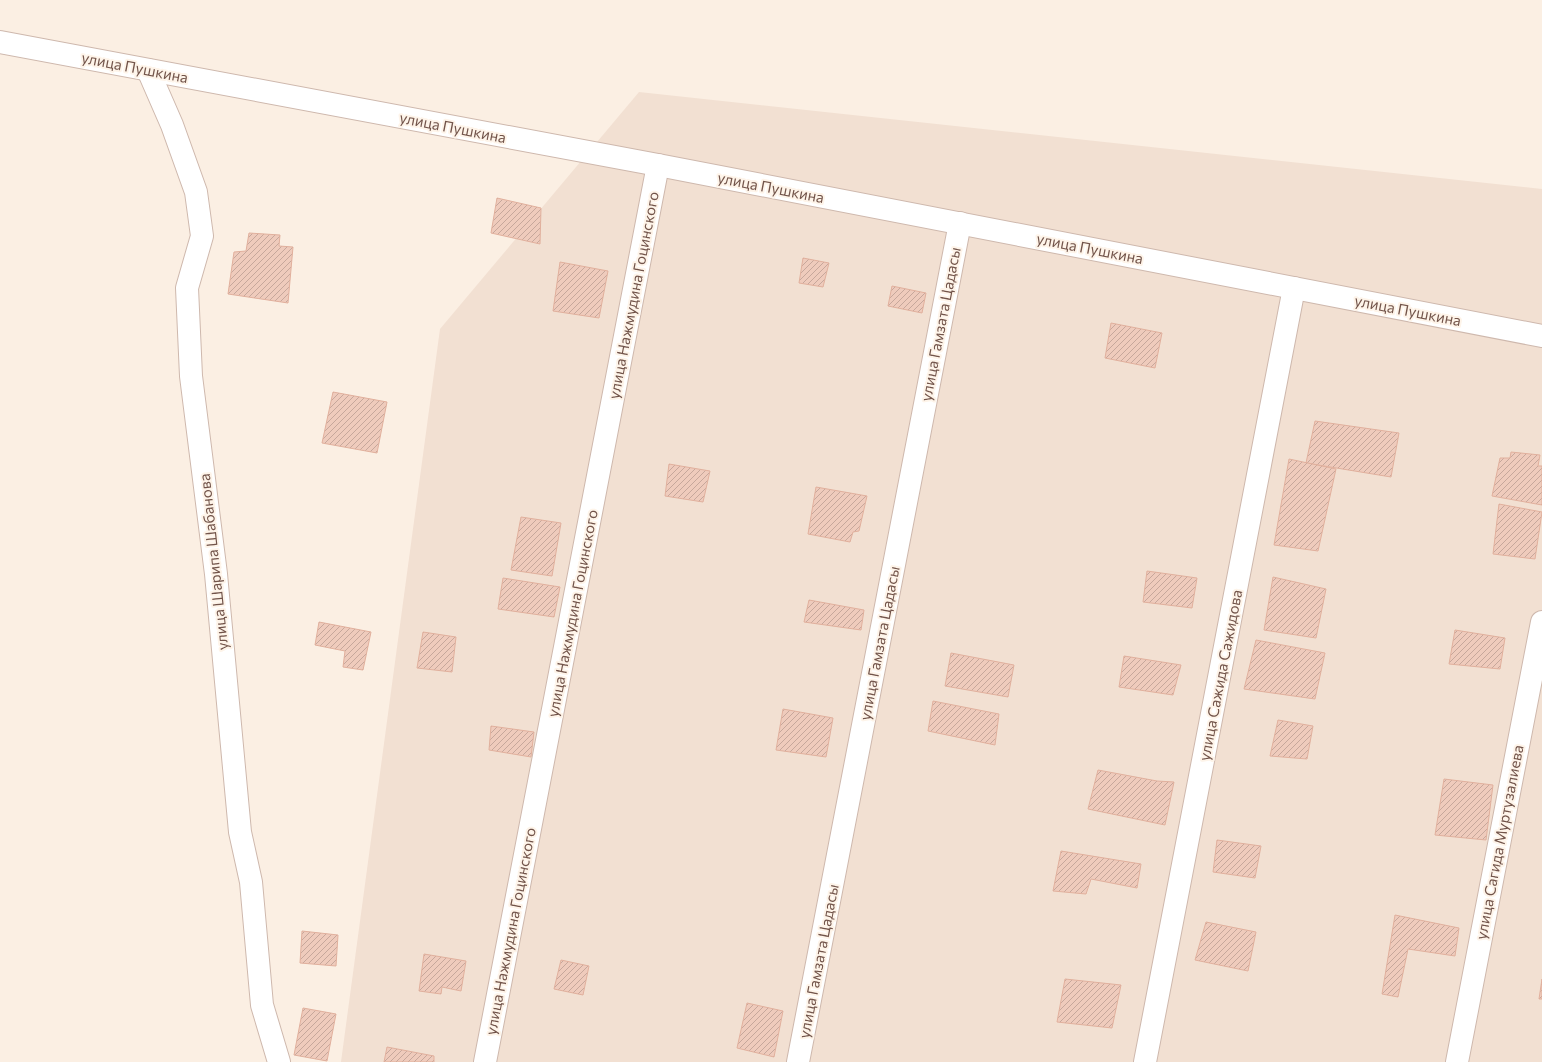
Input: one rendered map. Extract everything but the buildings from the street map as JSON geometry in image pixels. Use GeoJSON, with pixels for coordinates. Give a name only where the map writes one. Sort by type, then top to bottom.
{"type":"FeatureCollection","features":[{"type":"Feature","properties":{"kind":"street","name":"улица Пушкина"},"geometry":{"type":"LineString","coordinates":[[0,42],[658,165],[1542,336]]}},
{"type":"Feature","properties":{"kind":"street","name":"улица Шарипа Шабанова"},"geometry":{"type":"LineString","coordinates":[[148,70],[172,125],[196,192],[202,236],[187,288],[190,376],[216,574],[240,832],[251,882],[262,1005],[279,1062]]}},
{"type":"Feature","properties":{"kind":"street","name":"улица Нажмудина Гоцинского"},"geometry":{"type":"LineString","coordinates":[[485,1062],[658,165]]}},
{"type":"Feature","properties":{"kind":"street","name":"улица Гамзата Цадасы"},"geometry":{"type":"LineString","coordinates":[[798,1062],[960,223]]}},
{"type":"Feature","properties":{"kind":"street","name":"улица Сажида Сажидова"},"geometry":{"type":"LineString","coordinates":[[1145,1062],[1294,288]]}},
{"type":"Feature","properties":{"kind":"street","name":"улица Сагида Муртузалиева"},"geometry":{"type":"LineString","coordinates":[[1457,1062],[1542,622]]}},
{"type":"Feature","properties":{"kind":"shaded area"},"geometry":{"type":"Polygon","coordinates":[[[639,92],[1542,189],[1542,1062],[341,1062],[440,329],[639,92]]]}}]}
